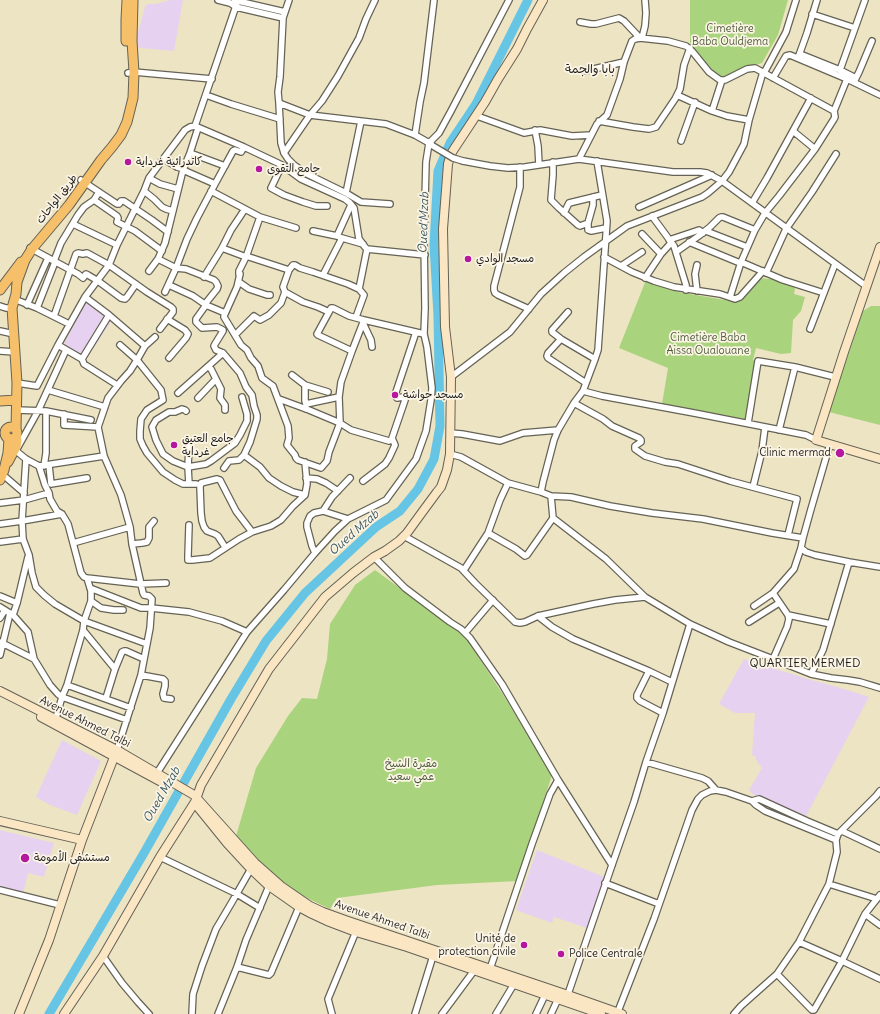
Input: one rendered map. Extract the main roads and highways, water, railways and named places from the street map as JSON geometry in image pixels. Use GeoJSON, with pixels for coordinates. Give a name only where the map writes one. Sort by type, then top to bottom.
{"type":"FeatureCollection","features":[{"type":"Feature","properties":{"kind":"main road","name":"طريق الواحات"},"geometry":{"type":"LineString","coordinates":[[127,0],[126,28],[131,72]]}},
{"type":"Feature","properties":{"kind":"main road","name":"طريق الواحات"},"geometry":{"type":"LineString","coordinates":[[0,290],[83,182],[124,122],[131,72],[133,0]]}},
{"type":"Feature","properties":{"kind":"main road"},"geometry":{"type":"LineString","coordinates":[[132,22],[141,0]]}},
{"type":"Feature","properties":{"kind":"main road"},"geometry":{"type":"LineString","coordinates":[[64,1014],[103,956],[273,663],[325,597],[353,572],[385,551],[404,536],[437,492],[446,474],[450,454],[451,377],[445,327],[443,230],[448,164],[451,154],[477,116],[517,49],[543,0]]}},
{"type":"Feature","properties":{"kind":"main road"},"geometry":{"type":"LineString","coordinates":[[880,247],[835,377],[816,440],[880,459]]}},
{"type":"Feature","properties":{"kind":"main road","name":"طريق الواحات"},"geometry":{"type":"LineString","coordinates":[[12,434],[16,410],[17,383],[13,304],[17,282],[31,248]]}},
{"type":"Feature","properties":{"kind":"main road"},"geometry":{"type":"LineString","coordinates":[[0,401],[16,400]]}},
{"type":"Feature","properties":{"kind":"main road"},"geometry":{"type":"LineString","coordinates":[[2,475],[16,451],[17,444],[12,434]]}},
{"type":"Feature","properties":{"kind":"main road"},"geometry":{"type":"LineString","coordinates":[[2,475],[12,434]]}},
{"type":"Feature","properties":{"kind":"main road","name":"Avenue Ahmed Talbi"},"geometry":{"type":"LineString","coordinates":[[0,691],[56,718],[157,775],[194,798],[253,866],[310,906],[358,928],[476,968],[490,969],[564,999],[619,1013]]}},
{"type":"Feature","properties":{"kind":"main road"},"geometry":{"type":"LineString","coordinates":[[0,695],[116,753],[82,840],[46,947],[19,1014]]}},
{"type":"Feature","properties":{"kind":"main road"},"geometry":{"type":"LineString","coordinates":[[0,821],[82,840]]}},
{"type":"Feature","properties":{"kind":"main road"},"geometry":{"type":"LineString","coordinates":[[253,866],[269,886],[299,907],[327,921],[358,928],[433,956],[476,968],[545,995],[564,999],[590,1012],[601,1014]]}},
{"type":"Feature","properties":{"kind":"waterway","name":"Oued Mzab"},"geometry":{"type":"LineString","coordinates":[[49,1014],[266,641],[305,593],[376,527],[400,511],[418,489],[434,459],[440,426],[438,316],[434,245],[438,171],[450,143],[476,104],[528,0]]}},
{"type":"Feature","properties":{"kind":"place","name":"كاتدرائية غرداية"},"geometry":{"type":"Point","coordinates":[128,162]}},
{"type":"Feature","properties":{"kind":"place","name":"جامع التقوى"},"geometry":{"type":"Point","coordinates":[259,169]}},
{"type":"Feature","properties":{"kind":"place","name":"مسجد الوادي"},"geometry":{"type":"Point","coordinates":[468,259]}},
{"type":"Feature","properties":{"kind":"place","name":"مسجد حواشة"},"geometry":{"type":"Point","coordinates":[395,395]}},
{"type":"Feature","properties":{"kind":"place","name":"جامع العتيق غرداية"},"geometry":{"type":"Point","coordinates":[174,445]}},
{"type":"Feature","properties":{"kind":"place","name":"Clinic mermad"},"geometry":{"type":"Point","coordinates":[840,453]}},
{"type":"Feature","properties":{"kind":"place","name":"مستشفى الأمومة"},"geometry":{"type":"Point","coordinates":[25,858]}},
{"type":"Feature","properties":{"kind":"place","name":"Unité de protection civile"},"geometry":{"type":"Point","coordinates":[524,945]}},
{"type":"Feature","properties":{"kind":"place","name":"Police Centrale"},"geometry":{"type":"Point","coordinates":[561,954]}},
{"type":"Feature","properties":{"kind":"district","name":"بابا والجمة"},"geometry":{"type":"Point","coordinates":[590,70]}},
{"type":"Feature","properties":{"kind":"district","name":"QUARTIER MERMED"},"geometry":{"type":"Point","coordinates":[805,664]}},
{"type":"Feature","properties":{"kind":"park label","name":"Cimetière Baba Ouldjema"},"geometry":{"type":"Point","coordinates":[730,35]}},
{"type":"Feature","properties":{"kind":"park label","name":"Cimetière Baba Aissa Oualouane"},"geometry":{"type":"Point","coordinates":[708,344]}},
{"type":"Feature","properties":{"kind":"park label","name":"مقبرة الشيخ عمي سعيد"},"geometry":{"type":"Point","coordinates":[411,770]}}]}
